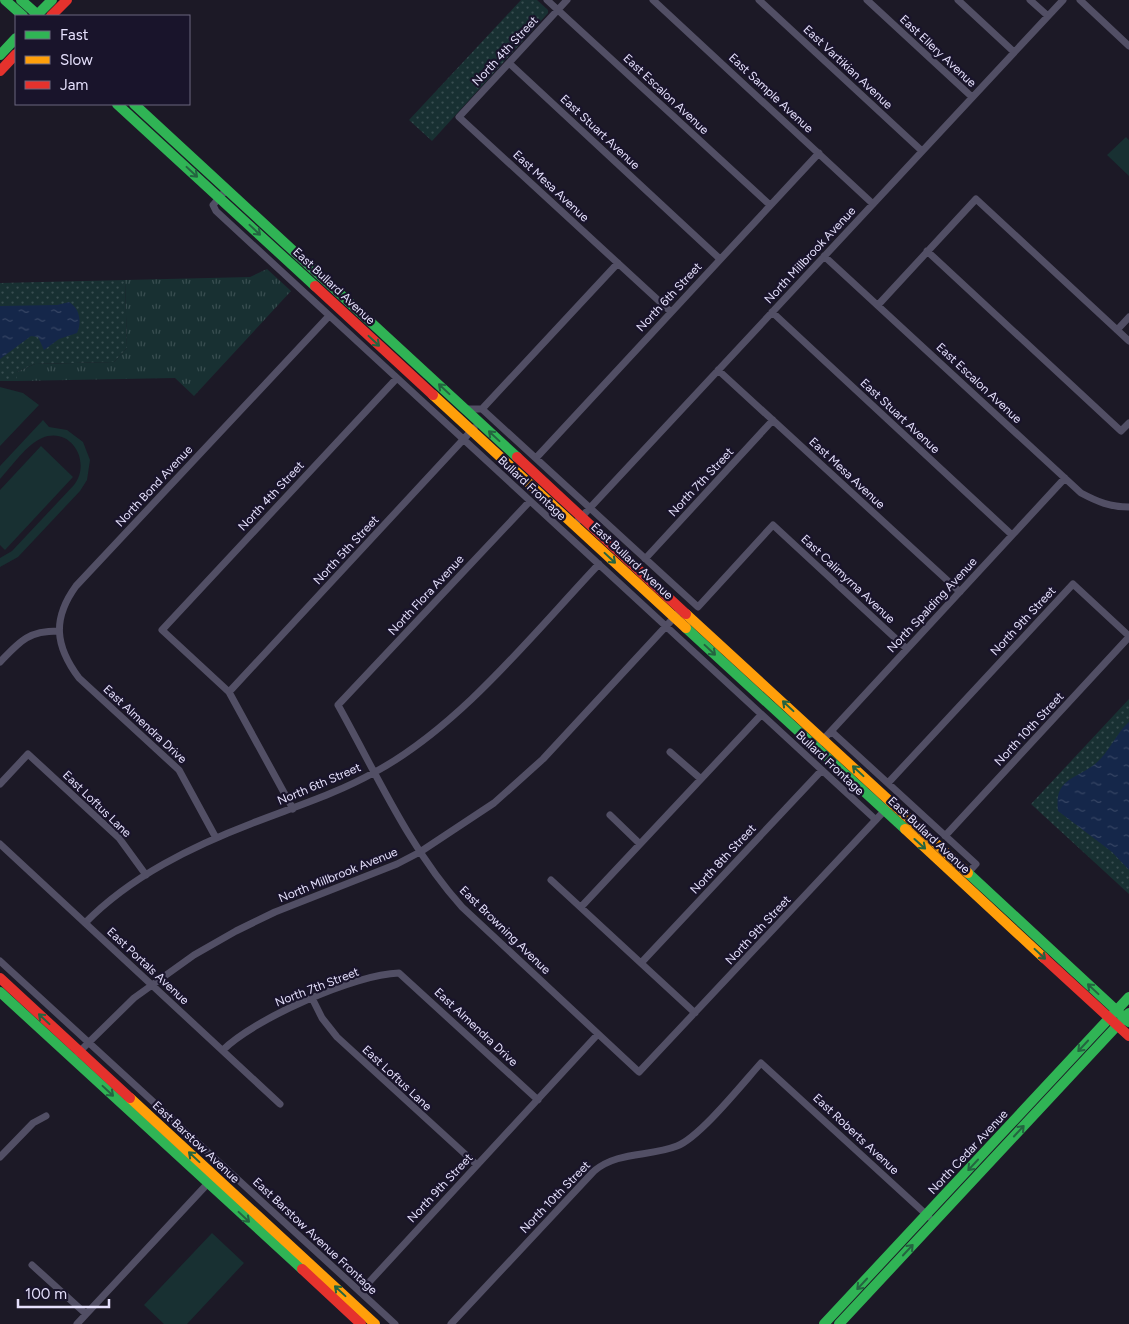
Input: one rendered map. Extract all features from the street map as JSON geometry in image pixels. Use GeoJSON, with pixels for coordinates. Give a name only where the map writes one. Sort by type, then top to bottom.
{"type":"FeatureCollection","features":[{"type":"Feature","properties":{"kind":"main road"},"geometry":{"type":"LineString","coordinates":[[5,0],[22,15]]}},
{"type":"Feature","properties":{"kind":"main road"},"geometry":{"type":"LineString","coordinates":[[21,0],[37,15]]}},
{"type":"Feature","properties":{"kind":"main road"},"geometry":{"type":"LineString","coordinates":[[39,15],[52,0]]}},
{"type":"Feature","properties":{"kind":"main road"},"geometry":{"type":"LineString","coordinates":[[53,15],[67,0]]}},
{"type":"Feature","properties":{"kind":"main road"},"geometry":{"type":"LineString","coordinates":[[0,55],[15,39]]}},
{"type":"Feature","properties":{"kind":"main road"},"geometry":{"type":"LineString","coordinates":[[0,71],[15,55]]}},
{"type":"Feature","properties":{"kind":"main road","name":"East Bullard Avenue"},"geometry":{"type":"LineString","coordinates":[[118,105],[223,193],[373,324],[968,873],[1113,1014]]}},
{"type":"Feature","properties":{"kind":"main road","name":"East Bullard Avenue"},"geometry":{"type":"LineString","coordinates":[[135,105],[195,160],[223,193],[319,290],[884,811],[1113,1014],[1125,1020],[1129,1036]]}},
{"type":"Feature","properties":{"kind":"main road"},"geometry":{"type":"LineString","coordinates":[[132,117],[142,118],[182,156],[195,160]]}},
{"type":"Feature","properties":{"kind":"main road"},"geometry":{"type":"LineString","coordinates":[[319,290],[340,302],[365,325],[373,324]]}},
{"type":"Feature","properties":{"kind":"main road","name":"East Barstow Avenue"},"geometry":{"type":"LineString","coordinates":[[0,978],[76,1055],[211,1180],[361,1324]]}},
{"type":"Feature","properties":{"kind":"main road","name":"East Barstow Avenue"},"geometry":{"type":"LineString","coordinates":[[0,992],[76,1055]]}},
{"type":"Feature","properties":{"kind":"main road","name":"North Cedar Avenue"},"geometry":{"type":"LineString","coordinates":[[824,1324],[1129,997]]}},
{"type":"Feature","properties":{"kind":"main road","name":"North Cedar Avenue"},"geometry":{"type":"LineString","coordinates":[[839,1324],[1125,1020]]}},
{"type":"Feature","properties":{"kind":"main road","name":"East Barstow Avenue"},"geometry":{"type":"LineString","coordinates":[[211,1180],[376,1324]]}},
{"type":"Feature","properties":{"kind":"main road"},"geometry":{"type":"LineString","coordinates":[[831,1324],[844,1310],[845,1302]]}},
{"type":"Feature","properties":{"kind":"street","name":"East Escalon Avenue"},"geometry":{"type":"LineString","coordinates":[[547,0],[770,205]]}},
{"type":"Feature","properties":{"kind":"street","name":"North 4th Street"},"geometry":{"type":"LineString","coordinates":[[460,117],[567,0]]}},
{"type":"Feature","properties":{"kind":"street","name":"East Sample Avenue"},"geometry":{"type":"LineString","coordinates":[[653,0],[873,204]]}},
{"type":"Feature","properties":{"kind":"street","name":"East Vartikian Avenue"},"geometry":{"type":"LineString","coordinates":[[759,0],[922,151]]}},
{"type":"Feature","properties":{"kind":"street","name":"East Ellery Avenue"},"geometry":{"type":"LineString","coordinates":[[867,0],[972,97]]}},
{"type":"Feature","properties":{"kind":"street"},"geometry":{"type":"LineString","coordinates":[[958,0],[1014,52]]}},
{"type":"Feature","properties":{"kind":"street"},"geometry":{"type":"LineString","coordinates":[[1030,0],[1048,16]]}},
{"type":"Feature","properties":{"kind":"street","name":"North Millbrook Avenue"},"geometry":{"type":"LineString","coordinates":[[574,525],[1063,0]]}},
{"type":"Feature","properties":{"kind":"street"},"geometry":{"type":"LineString","coordinates":[[1080,0],[1129,46]]}},
{"type":"Feature","properties":{"kind":"street","name":"East Stuart Avenue"},"geometry":{"type":"LineString","coordinates":[[509,63],[720,259]]}},
{"type":"Feature","properties":{"kind":"street","name":"East Mesa Avenue"},"geometry":{"type":"LineString","coordinates":[[460,117],[671,312]]}},
{"type":"Feature","properties":{"kind":"street","name":"North 6th Street"},"geometry":{"type":"LineString","coordinates":[[536,458],[819,153]]}},
{"type":"Feature","properties":{"kind":"street","name":"Bullard Frontage"},"geometry":{"type":"LineString","coordinates":[[223,193],[213,205],[216,211],[876,820]]}},
{"type":"Feature","properties":{"kind":"street"},"geometry":{"type":"LineString","coordinates":[[878,305],[976,199],[1129,340]]}},
{"type":"Feature","properties":{"kind":"street"},"geometry":{"type":"LineString","coordinates":[[927,251],[1121,432],[1129,423]]}},
{"type":"Feature","properties":{"kind":"street","name":"East Escalon Avenue"},"geometry":{"type":"LineString","coordinates":[[824,256],[1082,493],[1099,503],[1114,507],[1129,507]]}},
{"type":"Feature","properties":{"kind":"street"},"geometry":{"type":"LineString","coordinates":[[482,409],[618,263]]}},
{"type":"Feature","properties":{"kind":"street","name":"East Stuart Avenue"},"geometry":{"type":"LineString","coordinates":[[772,312],[1012,535]]}},
{"type":"Feature","properties":{"kind":"street","name":"North Bond Avenue"},"geometry":{"type":"LineString","coordinates":[[58,631],[64,606],[76,586],[329,316]]}},
{"type":"Feature","properties":{"kind":"street"},"geometry":{"type":"LineString","coordinates":[[1118,330],[1129,318]]}},
{"type":"Feature","properties":{"kind":"street","name":"East Mesa Avenue"},"geometry":{"type":"LineString","coordinates":[[718,370],[960,592]]}},
{"type":"Feature","properties":{"kind":"street","name":"North 4th Street"},"geometry":{"type":"LineString","coordinates":[[229,692],[162,630],[397,378]]}},
{"type":"Feature","properties":{"kind":"street"},"geometry":{"type":"LineString","coordinates":[[464,409],[482,409],[645,558]]}},
{"type":"Feature","properties":{"kind":"street","name":"North 7th Street"},"geometry":{"type":"LineString","coordinates":[[645,558],[774,420]]}},
{"type":"Feature","properties":{"kind":"street","name":"North 5th Street"},"geometry":{"type":"LineString","coordinates":[[229,692],[479,423]]}},
{"type":"Feature","properties":{"kind":"street","name":"North Spalding Avenue"},"geometry":{"type":"LineString","coordinates":[[816,748],[1065,478]]}},
{"type":"Feature","properties":{"kind":"street","name":"North Flora Avenue"},"geometry":{"type":"LineString","coordinates":[[338,705],[530,501]]}},
{"type":"Feature","properties":{"kind":"street","name":"East Calimyrna Avenue"},"geometry":{"type":"LineString","coordinates":[[645,558],[698,607],[773,525],[907,649]]}},
{"type":"Feature","properties":{"kind":"street","name":"North 6th Street"},"geometry":{"type":"LineString","coordinates":[[85,923],[120,892],[146,875],[216,838],[346,788],[418,746],[471,700],[599,564]]}},
{"type":"Feature","properties":{"kind":"street","name":"North 9th Street"},"geometry":{"type":"LineString","coordinates":[[888,783],[1073,584],[1129,637]]}},
{"type":"Feature","properties":{"kind":"street","name":"North Millbrook Avenue"},"geometry":{"type":"LineString","coordinates":[[76,1055],[118,1013],[151,984],[194,955],[236,931],[275,912],[370,876],[420,852],[468,822],[518,782],[682,609]]}},
{"type":"Feature","properties":{"kind":"street"},"geometry":{"type":"LineString","coordinates":[[0,662],[22,639],[31,634],[58,631]]}},
{"type":"Feature","properties":{"kind":"street","name":"East Almendra Drive"},"geometry":{"type":"LineString","coordinates":[[58,631],[64,656],[69,665],[79,678],[179,770],[216,838]]}},
{"type":"Feature","properties":{"kind":"street","name":"North 10th Street"},"geometry":{"type":"LineString","coordinates":[[945,836],[1129,637]]}},
{"type":"Feature","properties":{"kind":"street"},"geometry":{"type":"LineString","coordinates":[[229,692],[293,808]]}},
{"type":"Feature","properties":{"kind":"street","name":"East Browning Avenue"},"geometry":{"type":"LineString","coordinates":[[338,705],[434,874],[462,907],[640,1072]]}},
{"type":"Feature","properties":{"kind":"street"},"geometry":{"type":"LineString","coordinates":[[581,908],[762,714]]}},
{"type":"Feature","properties":{"kind":"street"},"geometry":{"type":"LineString","coordinates":[[832,731],[976,864],[968,873]]}},
{"type":"Feature","properties":{"kind":"street"},"geometry":{"type":"LineString","coordinates":[[670,752],[701,779]]}},
{"type":"Feature","properties":{"kind":"street","name":"East Loftus Lane"},"geometry":{"type":"LineString","coordinates":[[0,784],[28,754],[119,838],[146,875]]}},
{"type":"Feature","properties":{"kind":"street","name":"North 8th Street"},"geometry":{"type":"LineString","coordinates":[[641,963],[822,770]]}},
{"type":"Feature","properties":{"kind":"street","name":"North 9th Street"},"geometry":{"type":"LineString","coordinates":[[640,1072],[892,803]]}},
{"type":"Feature","properties":{"kind":"street"},"geometry":{"type":"LineString","coordinates":[[610,815],[640,844]]}},
{"type":"Feature","properties":{"kind":"street","name":"East Portals Avenue"},"geometry":{"type":"LineString","coordinates":[[0,844],[280,1104]]}},
{"type":"Feature","properties":{"kind":"street"},"geometry":{"type":"LineString","coordinates":[[551,880],[695,1013]]}},
{"type":"Feature","properties":{"kind":"street","name":"East Barstow Avenue Frontage"},"geometry":{"type":"LineString","coordinates":[[0,961],[395,1324]]}},
{"type":"Feature","properties":{"kind":"street","name":"East Almendra Drive"},"geometry":{"type":"LineString","coordinates":[[399,973],[538,1100]]}},
{"type":"Feature","properties":{"kind":"street","name":"North 7th Street"},"geometry":{"type":"LineString","coordinates":[[222,1050],[256,1026],[312,998],[357,982],[399,973]]}},
{"type":"Feature","properties":{"kind":"street","name":"East Loftus Lane"},"geometry":{"type":"LineString","coordinates":[[312,998],[322,1018],[337,1037],[477,1165]]}},
{"type":"Feature","properties":{"kind":"street","name":"North 9th Street"},"geometry":{"type":"LineString","coordinates":[[360,1292],[598,1034]]}},
{"type":"Feature","properties":{"kind":"street","name":"North 10th Street"},"geometry":{"type":"LineString","coordinates":[[451,1324],[594,1171],[619,1157],[666,1149],[686,1141],[762,1063]]}},
{"type":"Feature","properties":{"kind":"street","name":"East Roberts Avenue"},"geometry":{"type":"LineString","coordinates":[[762,1063],[934,1222]]}},
{"type":"Feature","properties":{"kind":"street"},"geometry":{"type":"LineString","coordinates":[[0,1157],[33,1123],[46,1116]]}},
{"type":"Feature","properties":{"kind":"street"},"geometry":{"type":"LineString","coordinates":[[76,1324],[211,1180]]}},
{"type":"Feature","properties":{"kind":"street"},"geometry":{"type":"LineString","coordinates":[[32,1265],[86,1314]]}},
{"type":"Feature","properties":{"kind":"green space"},"geometry":{"type":"Polygon","coordinates":[[[521,0],[537,0],[548,10],[548,13],[432,141],[409,120],[521,0]]]}},
{"type":"Feature","properties":{"kind":"green space"},"geometry":{"type":"Polygon","coordinates":[[[1126,137],[1129,140],[1129,176],[1107,155],[1126,137]]]}},
{"type":"Feature","properties":{"kind":"green space"},"geometry":{"type":"Polygon","coordinates":[[[267,269],[291,291],[194,396],[175,378],[17,381],[17,372],[35,364],[114,362],[127,348],[125,280],[250,277],[267,269]]]}},
{"type":"Feature","properties":{"kind":"green space"},"geometry":{"type":"Polygon","coordinates":[[[125,280],[127,348],[114,362],[35,364],[17,372],[17,381],[0,381],[0,283],[125,280]]]}},
{"type":"Feature","properties":{"kind":"green space"},"geometry":{"type":"Polygon","coordinates":[[[0,387],[23,393],[39,405],[0,446],[0,387]]]}},
{"type":"Feature","properties":{"kind":"green space"},"geometry":{"type":"Polygon","coordinates":[[[43,420],[49,427],[67,430],[83,442],[90,460],[87,480],[80,491],[18,557],[0,567],[0,558],[12,551],[74,485],[79,476],[81,466],[76,448],[62,437],[52,436],[36,441],[0,479],[0,466],[43,420]]]}},
{"type":"Feature","properties":{"kind":"green space"},"geometry":{"type":"Polygon","coordinates":[[[41,446],[73,477],[5,550],[0,545],[0,490],[41,446]]]}},
{"type":"Feature","properties":{"kind":"green space"},"geometry":{"type":"Polygon","coordinates":[[[1129,699],[1129,894],[1031,804],[1129,699]]]}},
{"type":"Feature","properties":{"kind":"green space"},"geometry":{"type":"Polygon","coordinates":[[[212,1233],[244,1263],[187,1324],[164,1324],[144,1305],[212,1233]]]}},
{"type":"Feature","properties":{"kind":"water"},"geometry":{"type":"Polygon","coordinates":[[[69,302],[78,312],[79,325],[77,333],[59,339],[44,350],[38,337],[31,336],[0,359],[0,306],[57,305],[69,302]]]}},
{"type":"Feature","properties":{"kind":"water"},"geometry":{"type":"Polygon","coordinates":[[[1129,722],[1129,870],[1112,852],[1058,811],[1058,800],[1059,792],[1063,786],[1095,764],[1129,722]]]}},
{"type":"Feature","properties":{"kind":"traffic: fast"},"geometry":{"type":"LineString","coordinates":[[5,0],[22,15]]}},
{"type":"Feature","properties":{"kind":"traffic: fast"},"geometry":{"type":"LineString","coordinates":[[21,0],[38,15]]}},
{"type":"Feature","properties":{"kind":"traffic: fast"},"geometry":{"type":"LineString","coordinates":[[37,15],[52,0]]}},
{"type":"Feature","properties":{"kind":"traffic: fast"},"geometry":{"type":"LineString","coordinates":[[0,55],[15,39]]}},
{"type":"Feature","properties":{"kind":"traffic: fast"},"geometry":{"type":"LineString","coordinates":[[118,105],[315,286]]}},
{"type":"Feature","properties":{"kind":"traffic: fast"},"geometry":{"type":"LineString","coordinates":[[135,105],[517,457]]}},
{"type":"Feature","properties":{"kind":"traffic: fast"},"geometry":{"type":"LineString","coordinates":[[686,628],[905,829]]}},
{"type":"Feature","properties":{"kind":"traffic: fast"},"geometry":{"type":"LineString","coordinates":[[968,873],[1129,1022]]}},
{"type":"Feature","properties":{"kind":"traffic: fast"},"geometry":{"type":"LineString","coordinates":[[0,992],[302,1269]]}},
{"type":"Feature","properties":{"kind":"traffic: fast"},"geometry":{"type":"LineString","coordinates":[[824,1324],[1129,997]]}},
{"type":"Feature","properties":{"kind":"traffic: fast"},"geometry":{"type":"LineString","coordinates":[[839,1324],[1129,1013]]}},
{"type":"Feature","properties":{"kind":"traffic: slow"},"geometry":{"type":"LineString","coordinates":[[433,395],[686,628]]}},
{"type":"Feature","properties":{"kind":"traffic: slow"},"geometry":{"type":"LineString","coordinates":[[686,614],[968,873]]}},
{"type":"Feature","properties":{"kind":"traffic: slow"},"geometry":{"type":"LineString","coordinates":[[905,829],[1044,958]]}},
{"type":"Feature","properties":{"kind":"traffic: slow"},"geometry":{"type":"LineString","coordinates":[[130,1098],[375,1324]]}},
{"type":"Feature","properties":{"kind":"traffic: jam"},"geometry":{"type":"LineString","coordinates":[[52,15],[67,0]]}},
{"type":"Feature","properties":{"kind":"traffic: jam"},"geometry":{"type":"LineString","coordinates":[[0,71],[15,55]]}},
{"type":"Feature","properties":{"kind":"traffic: jam"},"geometry":{"type":"LineString","coordinates":[[315,286],[433,395]]}},
{"type":"Feature","properties":{"kind":"traffic: jam"},"geometry":{"type":"LineString","coordinates":[[517,457],[686,614]]}},
{"type":"Feature","properties":{"kind":"traffic: jam"},"geometry":{"type":"LineString","coordinates":[[1044,958],[1129,1036]]}},
{"type":"Feature","properties":{"kind":"traffic: jam"},"geometry":{"type":"LineString","coordinates":[[0,978],[130,1098]]}},
{"type":"Feature","properties":{"kind":"traffic: jam"},"geometry":{"type":"LineString","coordinates":[[302,1269],[361,1324]]}}]}
